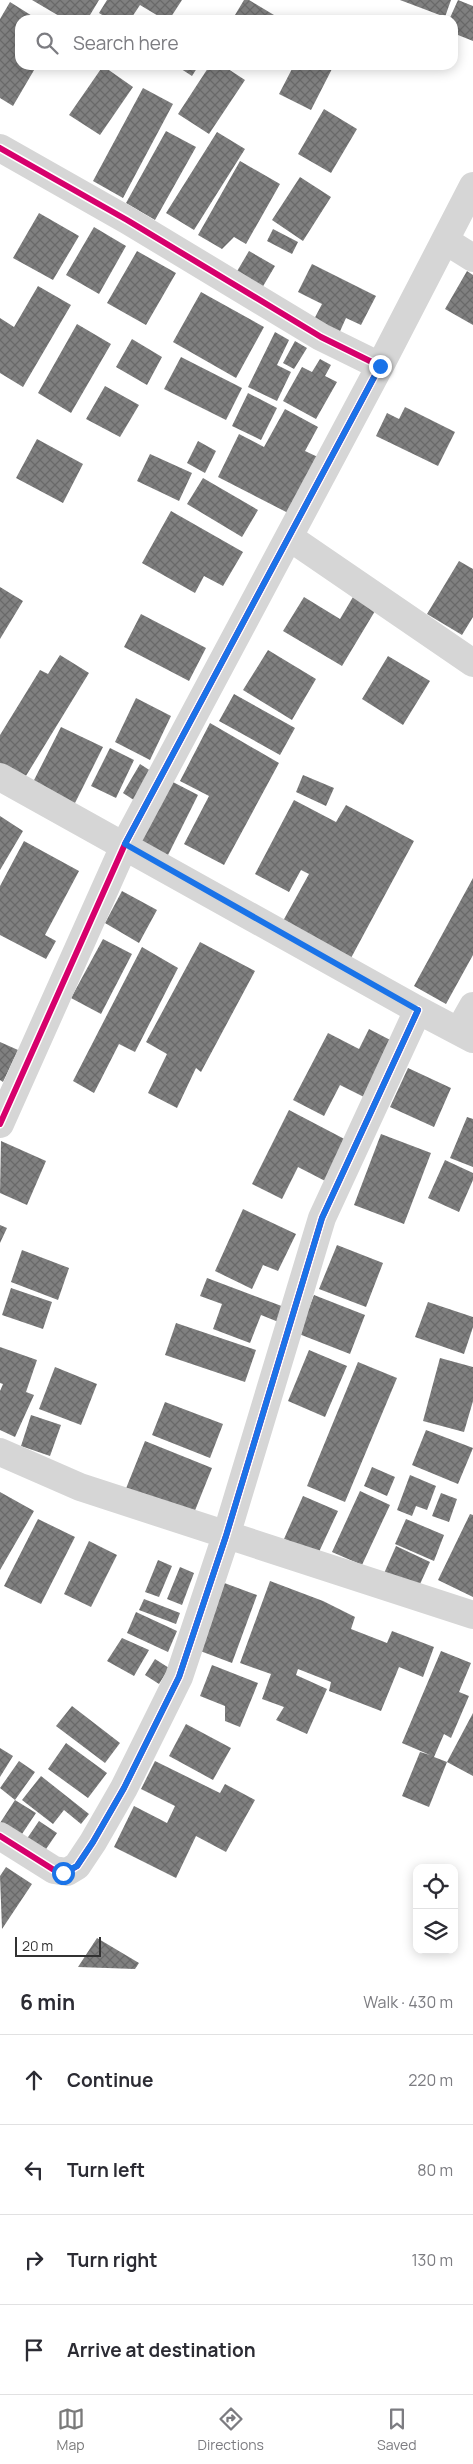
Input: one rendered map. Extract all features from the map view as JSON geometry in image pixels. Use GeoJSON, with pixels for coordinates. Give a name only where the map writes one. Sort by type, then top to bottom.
{"type":"FeatureCollection","features":[{"type":"Feature","properties":{"kind":"street"},"geometry":{"type":"LineString","coordinates":[[0,148],[136,226],[322,337],[380,366]]}},
{"type":"Feature","properties":{"kind":"street"},"geometry":{"type":"LineString","coordinates":[[0,1124],[125,844],[380,366],[473,186]]}},
{"type":"Feature","properties":{"kind":"street"},"geometry":{"type":"LineString","coordinates":[[446,241],[473,258]]}},
{"type":"Feature","properties":{"kind":"street"},"geometry":{"type":"LineString","coordinates":[[289,537],[473,663]]}},
{"type":"Feature","properties":{"kind":"street"},"geometry":{"type":"LineString","coordinates":[[0,777],[125,844],[418,1010],[466,1035],[473,1006]]}},
{"type":"Feature","properties":{"kind":"street"},"geometry":{"type":"LineString","coordinates":[[0,1836],[59,1872],[67,1872],[83,1859],[124,1788],[179,1677],[226,1536],[322,1218],[418,1010]]}},
{"type":"Feature","properties":{"kind":"street"},"geometry":{"type":"LineString","coordinates":[[0,1452],[80,1487],[473,1615]]}},
{"type":"Feature","properties":{"kind":"building"},"geometry":{"type":"Polygon","coordinates":[[[32,0],[99,0],[90,15],[58,15],[32,0]]]}},
{"type":"Feature","properties":{"kind":"building"},"geometry":{"type":"Polygon","coordinates":[[[107,0],[182,0],[172,15],[157,15],[140,5],[133,15],[102,15],[99,13],[107,0]]]}},
{"type":"Feature","properties":{"kind":"building"},"geometry":{"type":"Polygon","coordinates":[[[244,0],[249,0],[274,15],[235,15],[244,0]]]}},
{"type":"Feature","properties":{"kind":"building"},"geometry":{"type":"Polygon","coordinates":[[[400,0],[451,0],[446,15],[440,15],[400,0]]]}},
{"type":"Feature","properties":{"kind":"building"},"geometry":{"type":"Polygon","coordinates":[[[458,0],[473,6],[473,41],[458,35],[458,15],[451,15],[458,0]]]}},
{"type":"Feature","properties":{"kind":"building"},"geometry":{"type":"Polygon","coordinates":[[[10,2],[31,15],[15,15],[15,70],[34,70],[13,106],[0,98],[0,19],[10,2]]]}},
{"type":"Feature","properties":{"kind":"building"},"geometry":{"type":"Polygon","coordinates":[[[100,70],[109,70],[133,87],[100,135],[69,115],[100,70]]]}},
{"type":"Feature","properties":{"kind":"building"},"geometry":{"type":"Polygon","coordinates":[[[183,70],[196,70],[192,76],[183,70]]]}},
{"type":"Feature","properties":{"kind":"building"},"geometry":{"type":"Polygon","coordinates":[[[207,70],[230,70],[245,80],[209,134],[178,114],[207,70]]]}},
{"type":"Feature","properties":{"kind":"building"},"geometry":{"type":"Polygon","coordinates":[[[291,70],[331,70],[311,110],[279,94],[291,70]]]}},
{"type":"Feature","properties":{"kind":"building"},"geometry":{"type":"Polygon","coordinates":[[[143,88],[173,104],[123,198],[93,181],[143,88]]]}},
{"type":"Feature","properties":{"kind":"building"},"geometry":{"type":"Polygon","coordinates":[[[324,109],[357,129],[331,173],[298,154],[324,109]]]}},
{"type":"Feature","properties":{"kind":"building"},"geometry":{"type":"Polygon","coordinates":[[[166,131],[196,147],[155,220],[126,203],[166,131]]]}},
{"type":"Feature","properties":{"kind":"building"},"geometry":{"type":"Polygon","coordinates":[[[217,132],[245,149],[194,230],[166,213],[217,132]]]}},
{"type":"Feature","properties":{"kind":"building"},"geometry":{"type":"Polygon","coordinates":[[[240,161],[280,184],[246,244],[234,237],[222,249],[198,235],[240,161]]]}},
{"type":"Feature","properties":{"kind":"building"},"geometry":{"type":"Polygon","coordinates":[[[300,177],[331,197],[303,241],[272,220],[300,177]]]}},
{"type":"Feature","properties":{"kind":"building"},"geometry":{"type":"Polygon","coordinates":[[[39,213],[79,236],[53,280],[13,258],[39,213]]]}},
{"type":"Feature","properties":{"kind":"building"},"geometry":{"type":"Polygon","coordinates":[[[94,227],[126,246],[99,294],[66,275],[94,227]]]}},
{"type":"Feature","properties":{"kind":"building"},"geometry":{"type":"Polygon","coordinates":[[[273,229],[298,242],[292,254],[267,241],[273,229]]]}},
{"type":"Feature","properties":{"kind":"building"},"geometry":{"type":"Polygon","coordinates":[[[137,251],[176,273],[146,325],[107,303],[137,251]]]}},
{"type":"Feature","properties":{"kind":"building"},"geometry":{"type":"Polygon","coordinates":[[[249,251],[275,266],[262,288],[236,273],[249,251]]]}},
{"type":"Feature","properties":{"kind":"building"},"geometry":{"type":"Polygon","coordinates":[[[312,264],[376,296],[361,325],[346,318],[336,340],[310,327],[322,304],[298,292],[312,264]]]}},
{"type":"Feature","properties":{"kind":"building"},"geometry":{"type":"Polygon","coordinates":[[[467,271],[473,275],[473,325],[445,309],[467,271]]]}},
{"type":"Feature","properties":{"kind":"building"},"geometry":{"type":"Polygon","coordinates":[[[38,286],[71,305],[23,387],[0,373],[0,318],[14,327],[38,286]]]}},
{"type":"Feature","properties":{"kind":"building"},"geometry":{"type":"Polygon","coordinates":[[[201,292],[264,327],[236,378],[173,342],[201,292]]]}},
{"type":"Feature","properties":{"kind":"building"},"geometry":{"type":"Polygon","coordinates":[[[77,324],[111,344],[71,413],[38,393],[77,324]]]}},
{"type":"Feature","properties":{"kind":"building"},"geometry":{"type":"Polygon","coordinates":[[[275,332],[289,340],[277,365],[291,372],[277,401],[248,387],[275,332]]]}},
{"type":"Feature","properties":{"kind":"building"},"geometry":{"type":"Polygon","coordinates":[[[132,339],[162,357],[147,385],[116,367],[132,339]]]}},
{"type":"Feature","properties":{"kind":"building"},"geometry":{"type":"Polygon","coordinates":[[[295,341],[307,348],[294,369],[283,363],[295,341]]]}},
{"type":"Feature","properties":{"kind":"building"},"geometry":{"type":"Polygon","coordinates":[[[181,357],[242,388],[226,420],[164,389],[181,357]]]}},
{"type":"Feature","properties":{"kind":"building"},"geometry":{"type":"Polygon","coordinates":[[[320,359],[331,365],[325,376],[337,382],[316,419],[283,401],[302,367],[312,372],[320,359]]]}},
{"type":"Feature","properties":{"kind":"building"},"geometry":{"type":"Polygon","coordinates":[[[105,386],[139,405],[120,437],[86,419],[105,386]]]}},
{"type":"Feature","properties":{"kind":"building"},"geometry":{"type":"Polygon","coordinates":[[[248,393],[277,408],[261,440],[232,426],[248,393]]]}},
{"type":"Feature","properties":{"kind":"building"},"geometry":{"type":"Polygon","coordinates":[[[405,407],[455,432],[438,466],[376,436],[387,413],[399,419],[405,407]]]}},
{"type":"Feature","properties":{"kind":"building"},"geometry":{"type":"Polygon","coordinates":[[[285,409],[318,427],[305,451],[322,459],[292,515],[218,477],[239,434],[264,447],[285,409]]]}},
{"type":"Feature","properties":{"kind":"building"},"geometry":{"type":"Polygon","coordinates":[[[37,439],[83,464],[63,503],[16,478],[37,439]]]}},
{"type":"Feature","properties":{"kind":"building"},"geometry":{"type":"Polygon","coordinates":[[[198,441],[216,451],[205,473],[187,463],[198,441]]]}},
{"type":"Feature","properties":{"kind":"building"},"geometry":{"type":"Polygon","coordinates":[[[150,454],[192,473],[179,501],[137,481],[150,454]]]}},
{"type":"Feature","properties":{"kind":"building"},"geometry":{"type":"Polygon","coordinates":[[[203,478],[258,510],[242,537],[187,504],[203,478]]]}},
{"type":"Feature","properties":{"kind":"building"},"geometry":{"type":"Polygon","coordinates":[[[171,511],[243,552],[223,586],[204,576],[195,593],[142,563],[171,511]]]}},
{"type":"Feature","properties":{"kind":"building"},"geometry":{"type":"Polygon","coordinates":[[[459,561],[473,569],[473,617],[462,635],[427,614],[459,561]]]}},
{"type":"Feature","properties":{"kind":"building"},"geometry":{"type":"Polygon","coordinates":[[[0,587],[23,601],[0,639],[0,587]]]}},
{"type":"Feature","properties":{"kind":"building"},"geometry":{"type":"Polygon","coordinates":[[[304,597],[340,619],[353,597],[375,611],[342,666],[283,631],[304,597]]]}},
{"type":"Feature","properties":{"kind":"building"},"geometry":{"type":"Polygon","coordinates":[[[141,614],[206,648],[189,681],[124,647],[141,614]]]}},
{"type":"Feature","properties":{"kind":"building"},"geometry":{"type":"Polygon","coordinates":[[[268,650],[316,679],[292,720],[243,690],[268,650]]]}},
{"type":"Feature","properties":{"kind":"building"},"geometry":{"type":"Polygon","coordinates":[[[60,655],[89,673],[21,784],[0,771],[0,735],[40,670],[48,674],[60,655]]]}},
{"type":"Feature","properties":{"kind":"building"},"geometry":{"type":"Polygon","coordinates":[[[388,656],[430,681],[403,725],[362,699],[388,656]]]}},
{"type":"Feature","properties":{"kind":"building"},"geometry":{"type":"Polygon","coordinates":[[[234,694],[295,728],[280,755],[219,721],[234,694]]]}},
{"type":"Feature","properties":{"kind":"building"},"geometry":{"type":"Polygon","coordinates":[[[136,698],[171,716],[150,760],[115,742],[136,698]]]}},
{"type":"Feature","properties":{"kind":"building"},"geometry":{"type":"Polygon","coordinates":[[[210,723],[279,763],[224,865],[184,844],[209,796],[180,781],[210,723]]]}},
{"type":"Feature","properties":{"kind":"building"},"geometry":{"type":"Polygon","coordinates":[[[61,727],[103,747],[71,811],[29,790],[61,727]]]}},
{"type":"Feature","properties":{"kind":"building"},"geometry":{"type":"Polygon","coordinates":[[[110,748],[134,760],[116,798],[91,786],[110,748]]]}},
{"type":"Feature","properties":{"kind":"building"},"geometry":{"type":"Polygon","coordinates":[[[140,764],[157,775],[140,804],[123,793],[140,764]]]}},
{"type":"Feature","properties":{"kind":"building"},"geometry":{"type":"Polygon","coordinates":[[[303,775],[334,788],[326,806],[296,792],[303,775]]]}},
{"type":"Feature","properties":{"kind":"building"},"geometry":{"type":"Polygon","coordinates":[[[171,781],[198,795],[165,861],[138,847],[171,781]]]}},
{"type":"Feature","properties":{"kind":"building"},"geometry":{"type":"Polygon","coordinates":[[[294,800],[336,822],[346,805],[414,841],[351,958],[283,921],[309,874],[301,870],[289,892],[255,874],[294,800]]]}},
{"type":"Feature","properties":{"kind":"building"},"geometry":{"type":"Polygon","coordinates":[[[0,816],[23,831],[0,870],[0,816]]]}},
{"type":"Feature","properties":{"kind":"building"},"geometry":{"type":"Polygon","coordinates":[[[24,841],[79,871],[45,935],[56,941],[46,959],[0,935],[0,886],[24,841]]]}},
{"type":"Feature","properties":{"kind":"building"},"geometry":{"type":"Polygon","coordinates":[[[473,878],[473,955],[446,1004],[414,986],[473,878]]]}},
{"type":"Feature","properties":{"kind":"building"},"geometry":{"type":"Polygon","coordinates":[[[122,891],[157,910],[139,943],[105,923],[122,891]]]}},
{"type":"Feature","properties":{"kind":"building"},"geometry":{"type":"Polygon","coordinates":[[[103,939],[132,954],[101,1014],[71,998],[103,939]]]}},
{"type":"Feature","properties":{"kind":"building"},"geometry":{"type":"Polygon","coordinates":[[[200,942],[255,971],[201,1072],[196,1068],[177,1108],[148,1093],[167,1054],[146,1042],[200,942]]]}},
{"type":"Feature","properties":{"kind":"building"},"geometry":{"type":"Polygon","coordinates":[[[142,947],[178,968],[135,1052],[119,1044],[94,1093],[73,1081],[142,947]]]}},
{"type":"Feature","properties":{"kind":"building"},"geometry":{"type":"Polygon","coordinates":[[[369,1029],[396,1043],[368,1099],[340,1085],[324,1116],[293,1100],[328,1033],[359,1049],[369,1029]]]}},
{"type":"Feature","properties":{"kind":"building"},"geometry":{"type":"Polygon","coordinates":[[[0,1042],[18,1050],[3,1082],[0,1080],[0,1042]]]}},
{"type":"Feature","properties":{"kind":"building"},"geometry":{"type":"Polygon","coordinates":[[[408,1068],[451,1088],[434,1127],[390,1107],[408,1068]]]}},
{"type":"Feature","properties":{"kind":"building"},"geometry":{"type":"Polygon","coordinates":[[[289,1110],[352,1143],[331,1184],[298,1167],[282,1199],[252,1184],[289,1110]]]}},
{"type":"Feature","properties":{"kind":"building"},"geometry":{"type":"Polygon","coordinates":[[[467,1117],[473,1119],[473,1167],[450,1158],[467,1117]]]}},
{"type":"Feature","properties":{"kind":"building"},"geometry":{"type":"Polygon","coordinates":[[[381,1134],[431,1153],[404,1224],[354,1205],[381,1134]]]}},
{"type":"Feature","properties":{"kind":"building"},"geometry":{"type":"Polygon","coordinates":[[[1,1141],[46,1161],[27,1205],[0,1193],[1,1141]]]}},
{"type":"Feature","properties":{"kind":"building"},"geometry":{"type":"Polygon","coordinates":[[[445,1160],[473,1173],[473,1180],[459,1212],[428,1198],[445,1160]]]}},
{"type":"Feature","properties":{"kind":"building"},"geometry":{"type":"Polygon","coordinates":[[[243,1209],[296,1234],[278,1271],[263,1265],[252,1289],[215,1271],[243,1209]]]}},
{"type":"Feature","properties":{"kind":"building"},"geometry":{"type":"Polygon","coordinates":[[[0,1225],[7,1228],[0,1243],[0,1225]]]}},
{"type":"Feature","properties":{"kind":"building"},"geometry":{"type":"Polygon","coordinates":[[[337,1245],[383,1263],[366,1307],[319,1289],[337,1245]]]}},
{"type":"Feature","properties":{"kind":"building"},"geometry":{"type":"Polygon","coordinates":[[[22,1250],[69,1268],[58,1300],[11,1282],[22,1250]]]}},
{"type":"Feature","properties":{"kind":"building"},"geometry":{"type":"Polygon","coordinates":[[[207,1278],[287,1308],[281,1323],[261,1315],[250,1343],[213,1329],[222,1304],[200,1296],[207,1278]]]}},
{"type":"Feature","properties":{"kind":"building"},"geometry":{"type":"Polygon","coordinates":[[[11,1288],[52,1302],[43,1329],[2,1315],[11,1288]]]}},
{"type":"Feature","properties":{"kind":"building"},"geometry":{"type":"Polygon","coordinates":[[[314,1295],[365,1315],[350,1354],[299,1334],[314,1295]]]}},
{"type":"Feature","properties":{"kind":"building"},"geometry":{"type":"Polygon","coordinates":[[[428,1302],[473,1317],[473,1327],[464,1354],[415,1337],[428,1302]]]}},
{"type":"Feature","properties":{"kind":"building"},"geometry":{"type":"Polygon","coordinates":[[[176,1323],[256,1350],[245,1382],[165,1355],[176,1323]]]}},
{"type":"Feature","properties":{"kind":"building"},"geometry":{"type":"Polygon","coordinates":[[[0,1347],[37,1360],[26,1392],[34,1395],[15,1437],[0,1430],[0,1391],[3,1384],[0,1383],[0,1347]]]}},
{"type":"Feature","properties":{"kind":"building"},"geometry":{"type":"Polygon","coordinates":[[[309,1350],[347,1366],[325,1417],[288,1401],[309,1350]]]}},
{"type":"Feature","properties":{"kind":"building"},"geometry":{"type":"Polygon","coordinates":[[[440,1358],[473,1367],[473,1401],[464,1432],[423,1421],[440,1358]]]}},
{"type":"Feature","properties":{"kind":"building"},"geometry":{"type":"Polygon","coordinates":[[[358,1362],[397,1378],[345,1502],[307,1486],[358,1362]]]}},
{"type":"Feature","properties":{"kind":"building"},"geometry":{"type":"Polygon","coordinates":[[[55,1367],[97,1384],[81,1425],[39,1409],[55,1367]]]}},
{"type":"Feature","properties":{"kind":"building"},"geometry":{"type":"Polygon","coordinates":[[[165,1402],[223,1424],[210,1458],[152,1435],[165,1402]]]}},
{"type":"Feature","properties":{"kind":"building"},"geometry":{"type":"Polygon","coordinates":[[[31,1415],[61,1425],[50,1456],[21,1446],[31,1415]]]}},
{"type":"Feature","properties":{"kind":"building"},"geometry":{"type":"Polygon","coordinates":[[[426,1430],[473,1448],[458,1484],[412,1465],[426,1430]]]}},
{"type":"Feature","properties":{"kind":"building"},"geometry":{"type":"Polygon","coordinates":[[[145,1441],[212,1468],[192,1518],[125,1491],[145,1441]]]}},
{"type":"Feature","properties":{"kind":"building"},"geometry":{"type":"Polygon","coordinates":[[[372,1467],[395,1477],[387,1496],[364,1486],[372,1467]]]}},
{"type":"Feature","properties":{"kind":"building"},"geometry":{"type":"Polygon","coordinates":[[[410,1475],[436,1486],[427,1510],[416,1506],[412,1516],[397,1510],[410,1475]]]}},
{"type":"Feature","properties":{"kind":"building"},"geometry":{"type":"Polygon","coordinates":[[[360,1491],[390,1505],[362,1565],[332,1552],[360,1491]]]}},
{"type":"Feature","properties":{"kind":"building"},"geometry":{"type":"Polygon","coordinates":[[[0,1492],[34,1511],[0,1570],[0,1492]]]}},
{"type":"Feature","properties":{"kind":"building"},"geometry":{"type":"Polygon","coordinates":[[[441,1493],[457,1499],[449,1522],[432,1516],[441,1493]]]}},
{"type":"Feature","properties":{"kind":"building"},"geometry":{"type":"Polygon","coordinates":[[[303,1496],[338,1511],[318,1554],[284,1539],[303,1496]]]}},
{"type":"Feature","properties":{"kind":"building"},"geometry":{"type":"Polygon","coordinates":[[[470,1514],[473,1515],[473,1597],[438,1580],[470,1514]]]}},
{"type":"Feature","properties":{"kind":"building"},"geometry":{"type":"Polygon","coordinates":[[[38,1519],[75,1537],[41,1604],[4,1586],[38,1519]]]}},
{"type":"Feature","properties":{"kind":"building"},"geometry":{"type":"Polygon","coordinates":[[[406,1519],[444,1535],[434,1561],[395,1544],[406,1519]]]}},
{"type":"Feature","properties":{"kind":"building"},"geometry":{"type":"Polygon","coordinates":[[[89,1541],[117,1555],[91,1607],[64,1594],[89,1541]]]}},
{"type":"Feature","properties":{"kind":"building"},"geometry":{"type":"Polygon","coordinates":[[[396,1546],[430,1562],[416,1593],[382,1578],[396,1546]]]}},
{"type":"Feature","properties":{"kind":"building"},"geometry":{"type":"Polygon","coordinates":[[[158,1560],[172,1566],[159,1597],[145,1592],[158,1560]]]}},
{"type":"Feature","properties":{"kind":"building"},"geometry":{"type":"Polygon","coordinates":[[[180,1567],[194,1573],[182,1605],[167,1599],[180,1567]]]}},
{"type":"Feature","properties":{"kind":"building"},"geometry":{"type":"Polygon","coordinates":[[[219,1581],[257,1595],[232,1663],[195,1649],[219,1581]]]}},
{"type":"Feature","properties":{"kind":"building"},"geometry":{"type":"Polygon","coordinates":[[[270,1581],[323,1601],[355,1617],[351,1629],[387,1643],[392,1631],[434,1647],[423,1677],[399,1667],[381,1711],[329,1691],[331,1682],[298,1669],[296,1675],[327,1689],[307,1734],[276,1720],[284,1707],[262,1699],[271,1674],[240,1663],[270,1581]]]}},
{"type":"Feature","properties":{"kind":"building"},"geometry":{"type":"Polygon","coordinates":[[[144,1599],[180,1613],[176,1624],[139,1610],[144,1599]]]}},
{"type":"Feature","properties":{"kind":"building"},"geometry":{"type":"Polygon","coordinates":[[[136,1612],[177,1631],[168,1652],[127,1633],[136,1612]]]}},
{"type":"Feature","properties":{"kind":"building"},"geometry":{"type":"Polygon","coordinates":[[[122,1638],[149,1650],[134,1676],[107,1661],[122,1638]]]}},
{"type":"Feature","properties":{"kind":"building"},"geometry":{"type":"Polygon","coordinates":[[[441,1651],[471,1663],[459,1692],[469,1696],[451,1738],[444,1734],[434,1757],[447,1762],[429,1807],[402,1796],[420,1752],[430,1755],[402,1743],[441,1651]]]}},
{"type":"Feature","properties":{"kind":"building"},"geometry":{"type":"Polygon","coordinates":[[[155,1659],[169,1668],[159,1684],[145,1675],[155,1659]]]}},
{"type":"Feature","properties":{"kind":"building"},"geometry":{"type":"Polygon","coordinates":[[[212,1665],[258,1683],[240,1727],[225,1721],[225,1706],[200,1696],[212,1665]]]}},
{"type":"Feature","properties":{"kind":"building"},"geometry":{"type":"Polygon","coordinates":[[[72,1706],[120,1743],[105,1763],[56,1726],[72,1706]]]}},
{"type":"Feature","properties":{"kind":"building"},"geometry":{"type":"Polygon","coordinates":[[[473,1713],[473,1776],[447,1762],[473,1713]]]}},
{"type":"Feature","properties":{"kind":"building"},"geometry":{"type":"Polygon","coordinates":[[[186,1724],[231,1748],[213,1780],[169,1756],[186,1724]]]}},
{"type":"Feature","properties":{"kind":"building"},"geometry":{"type":"Polygon","coordinates":[[[66,1743],[107,1773],[88,1798],[48,1769],[66,1743]]]}},
{"type":"Feature","properties":{"kind":"building"},"geometry":{"type":"Polygon","coordinates":[[[0,1748],[13,1756],[0,1777],[0,1748]]]}},
{"type":"Feature","properties":{"kind":"building"},"geometry":{"type":"Polygon","coordinates":[[[19,1761],[35,1772],[15,1800],[0,1788],[19,1761]]]}},
{"type":"Feature","properties":{"kind":"building"},"geometry":{"type":"Polygon","coordinates":[[[155,1761],[220,1793],[225,1784],[255,1800],[226,1852],[196,1836],[176,1878],[114,1847],[134,1806],[167,1823],[175,1806],[141,1789],[155,1761]]]}},
{"type":"Feature","properties":{"kind":"building"},"geometry":{"type":"Polygon","coordinates":[[[41,1776],[89,1814],[81,1824],[64,1810],[53,1824],[22,1800],[41,1776]]]}},
{"type":"Feature","properties":{"kind":"building"},"geometry":{"type":"Polygon","coordinates":[[[15,1800],[36,1813],[20,1837],[0,1823],[15,1800]]]}},
{"type":"Feature","properties":{"kind":"building"},"geometry":{"type":"Polygon","coordinates":[[[39,1821],[57,1833],[44,1852],[26,1840],[39,1821]]]}},
{"type":"Feature","properties":{"kind":"building"},"geometry":{"type":"Polygon","coordinates":[[[6,1867],[32,1884],[2,1929],[0,1876],[6,1867]]]}},
{"type":"Feature","properties":{"kind":"building"},"geometry":{"type":"Polygon","coordinates":[[[97,1938],[139,1963],[135,1969],[78,1967],[97,1938]]]}},
{"type":"Feature","properties":{"kind":"cycle path"},"geometry":{"type":"LineString","coordinates":[[0,148],[127,220],[321,337],[380,366],[125,844],[0,1124]]}},
{"type":"Feature","properties":{"kind":"cycle path"},"geometry":{"type":"LineString","coordinates":[[0,1836],[54,1870],[67,1872],[77,1866],[124,1788],[179,1677],[226,1536],[322,1218],[418,1010]]}},
{"type":"Feature","properties":{"kind":"route"},"geometry":{"type":"LineString","coordinates":[[63,1873],[77,1866],[83,1859],[124,1788],[179,1677],[226,1536],[322,1218],[418,1010],[125,844],[380,366]]}}]}
